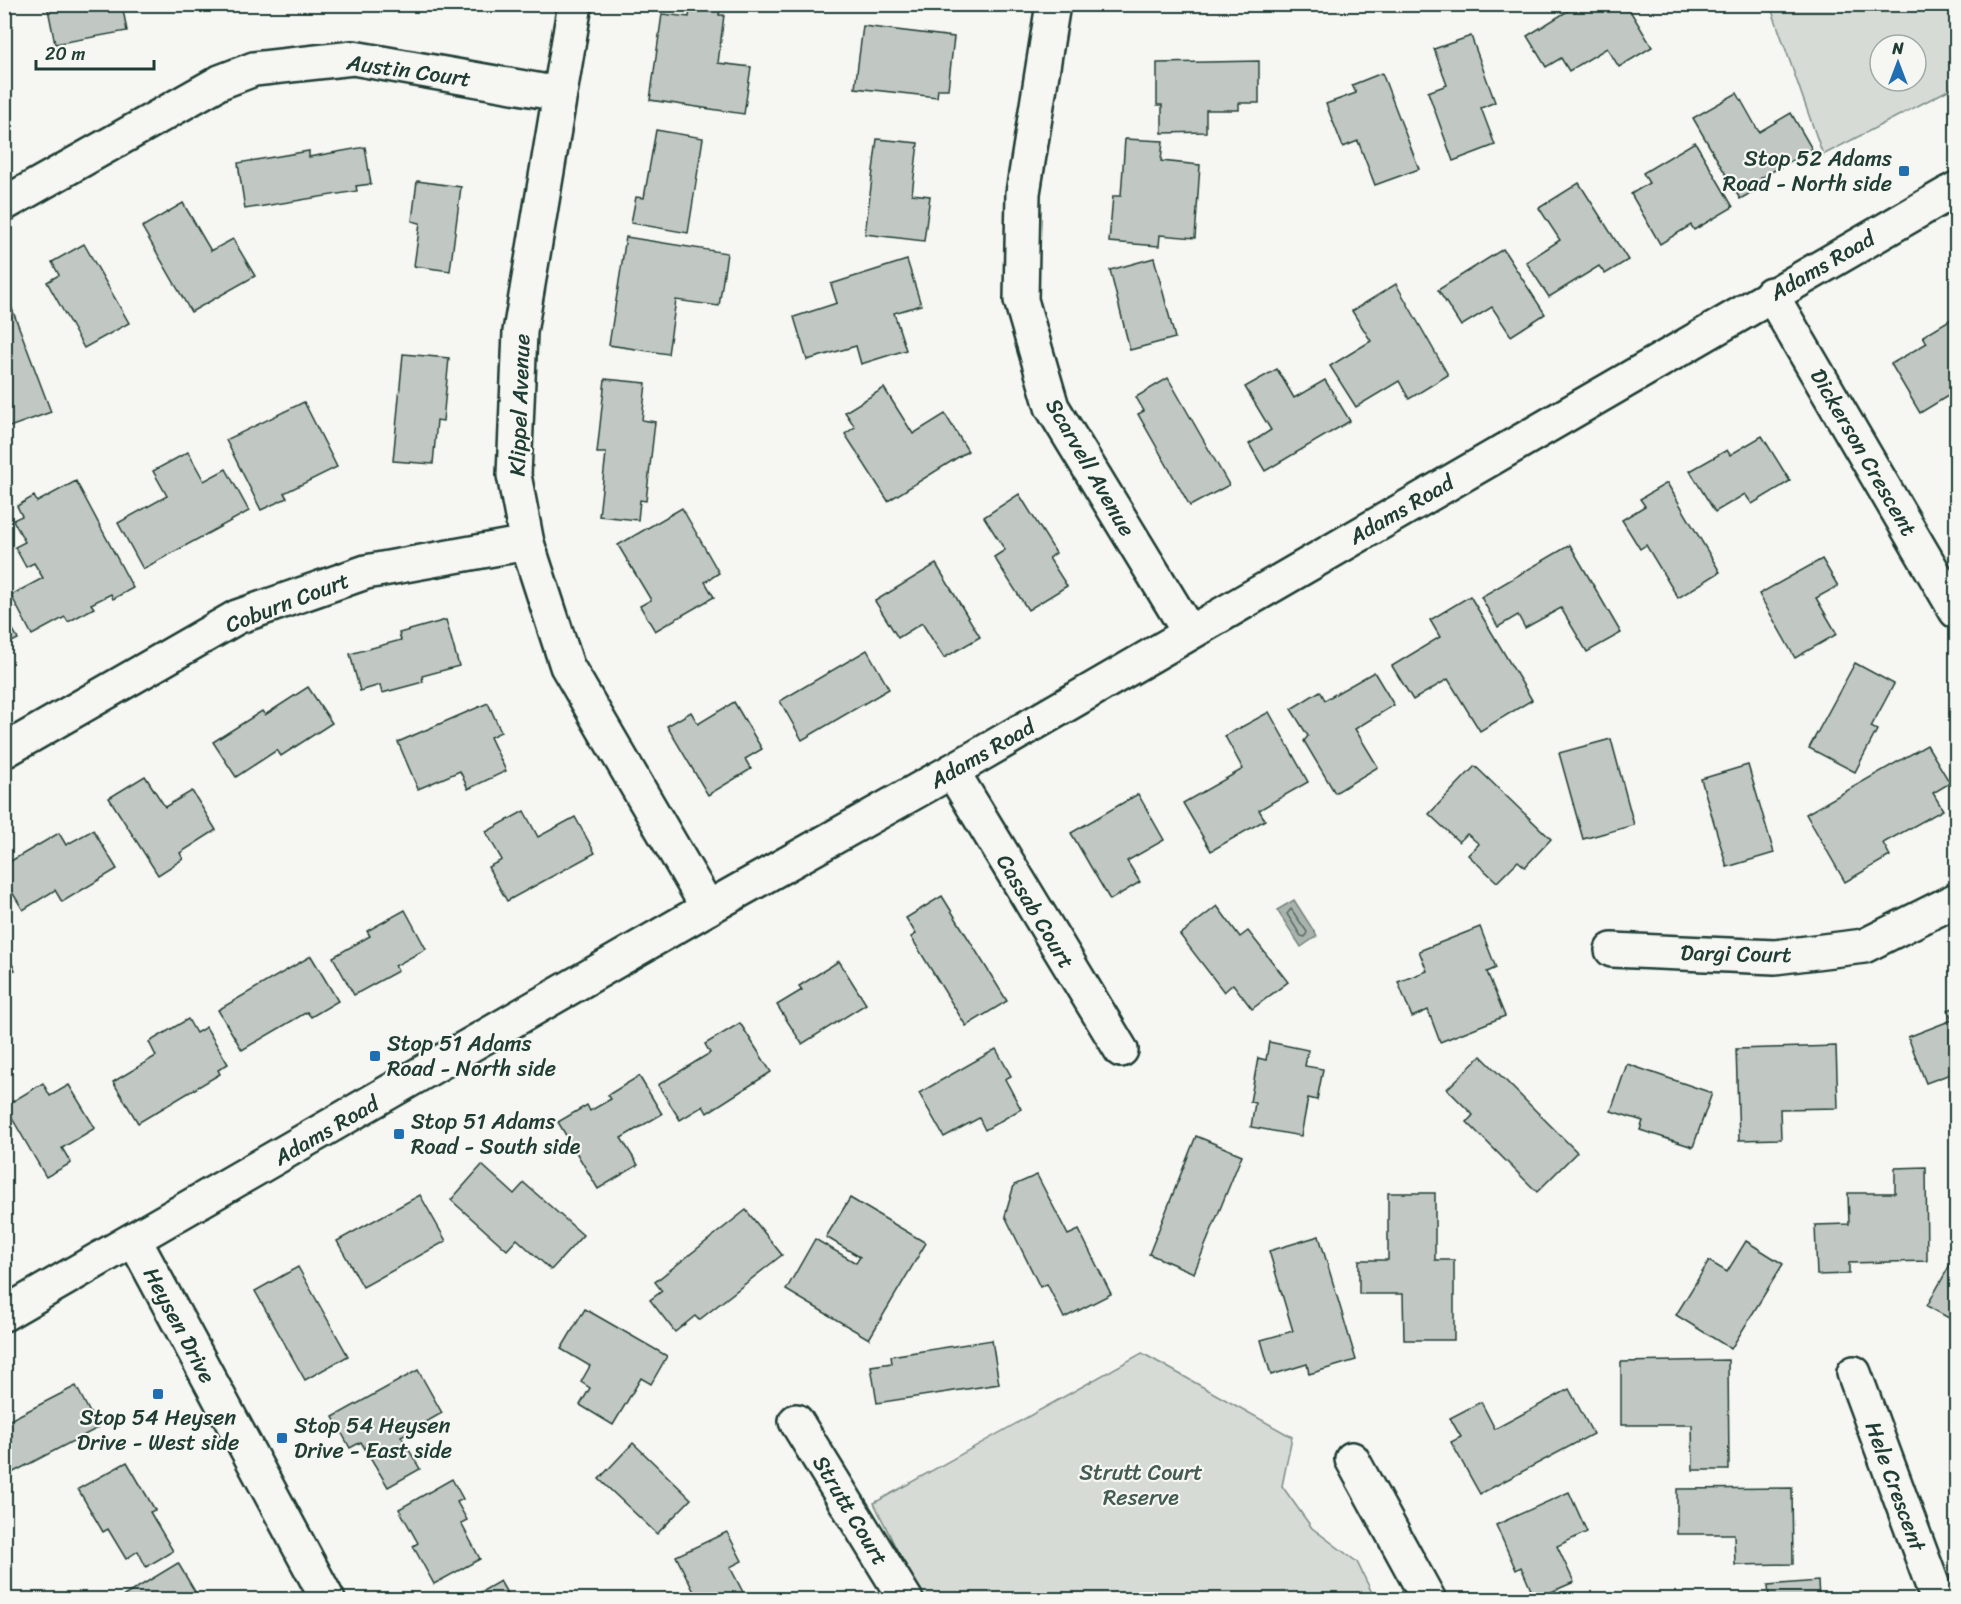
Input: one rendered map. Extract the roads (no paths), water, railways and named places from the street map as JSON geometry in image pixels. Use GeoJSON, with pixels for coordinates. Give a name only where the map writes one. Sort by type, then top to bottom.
{"type":"FeatureCollection","features":[{"type":"Feature","properties":{"kind":"street","name":"Klippel Avenue"},"geometry":{"type":"LineString","coordinates":[[575,4],[520,332],[514,475],[527,543],[567,666],[708,908]]}},
{"type":"Feature","properties":{"kind":"street","name":"Scarvell Avenue"},"geometry":{"type":"LineString","coordinates":[[1053,4],[1023,193],[1022,300],[1052,406],[1189,632]]}},
{"type":"Feature","properties":{"kind":"street","name":"Austin Court"},"geometry":{"type":"LineString","coordinates":[[4,204],[220,82],[254,69],[354,58],[560,94]]}},
{"type":"Feature","properties":{"kind":"street","name":"Adams Road"},"geometry":{"type":"LineString","coordinates":[[4,1314],[135,1241],[708,908],[952,771],[1956,189]]}},
{"type":"Feature","properties":{"kind":"street","name":"Dickerson Crescent"},"geometry":{"type":"LineString","coordinates":[[1772,294],[1956,611]]}},
{"type":"Feature","properties":{"kind":"street","name":"Coburn Court"},"geometry":{"type":"LineString","coordinates":[[4,751],[237,617],[366,572],[527,543]]}},
{"type":"Feature","properties":{"kind":"street","name":"Cassab Court"},"geometry":{"type":"LineString","coordinates":[[952,771],[1121,1050]]}},
{"type":"Feature","properties":{"kind":"street","name":"Dargi Court"},"geometry":{"type":"LineString","coordinates":[[1612,950],[1775,957],[1864,946],[1956,900]]}},
{"type":"Feature","properties":{"kind":"street","name":"Heysen Drive"},"geometry":{"type":"LineString","coordinates":[[135,1241],[328,1599]]}},
{"type":"Feature","properties":{"kind":"street","name":"Hele Crescent"},"geometry":{"type":"LineString","coordinates":[[1854,1373],[1938,1599]]}},
{"type":"Feature","properties":{"kind":"street","name":"Strutt Court"},"geometry":{"type":"LineString","coordinates":[[796,1421],[906,1599]]}},
{"type":"Feature","properties":{"kind":"street"},"geometry":{"type":"LineString","coordinates":[[1352,1459],[1429,1599]]}},
{"type":"Feature","properties":{"kind":"water"},"geometry":{"type":"Polygon","coordinates":[[[1294,900],[1317,936],[1301,947],[1277,910],[1294,900]]]}},
{"type":"Feature","properties":{"kind":"place","name":"Stop 52 Adams Road - North side"},"geometry":{"type":"Point","coordinates":[1904,171]}},
{"type":"Feature","properties":{"kind":"place","name":"Stop 51 Adams Road - North side"},"geometry":{"type":"Point","coordinates":[375,1056]}},
{"type":"Feature","properties":{"kind":"place","name":"Stop 51 Adams Road - South side"},"geometry":{"type":"Point","coordinates":[399,1134]}},
{"type":"Feature","properties":{"kind":"place","name":"Stop 54 Heysen Drive - West side"},"geometry":{"type":"Point","coordinates":[158,1394]}},
{"type":"Feature","properties":{"kind":"place","name":"Stop 54 Heysen Drive - East side"},"geometry":{"type":"Point","coordinates":[282,1438]}},
{"type":"Feature","properties":{"kind":"park label","name":"Strutt Court Reserve"},"geometry":{"type":"Point","coordinates":[1141,1484]}}]}
